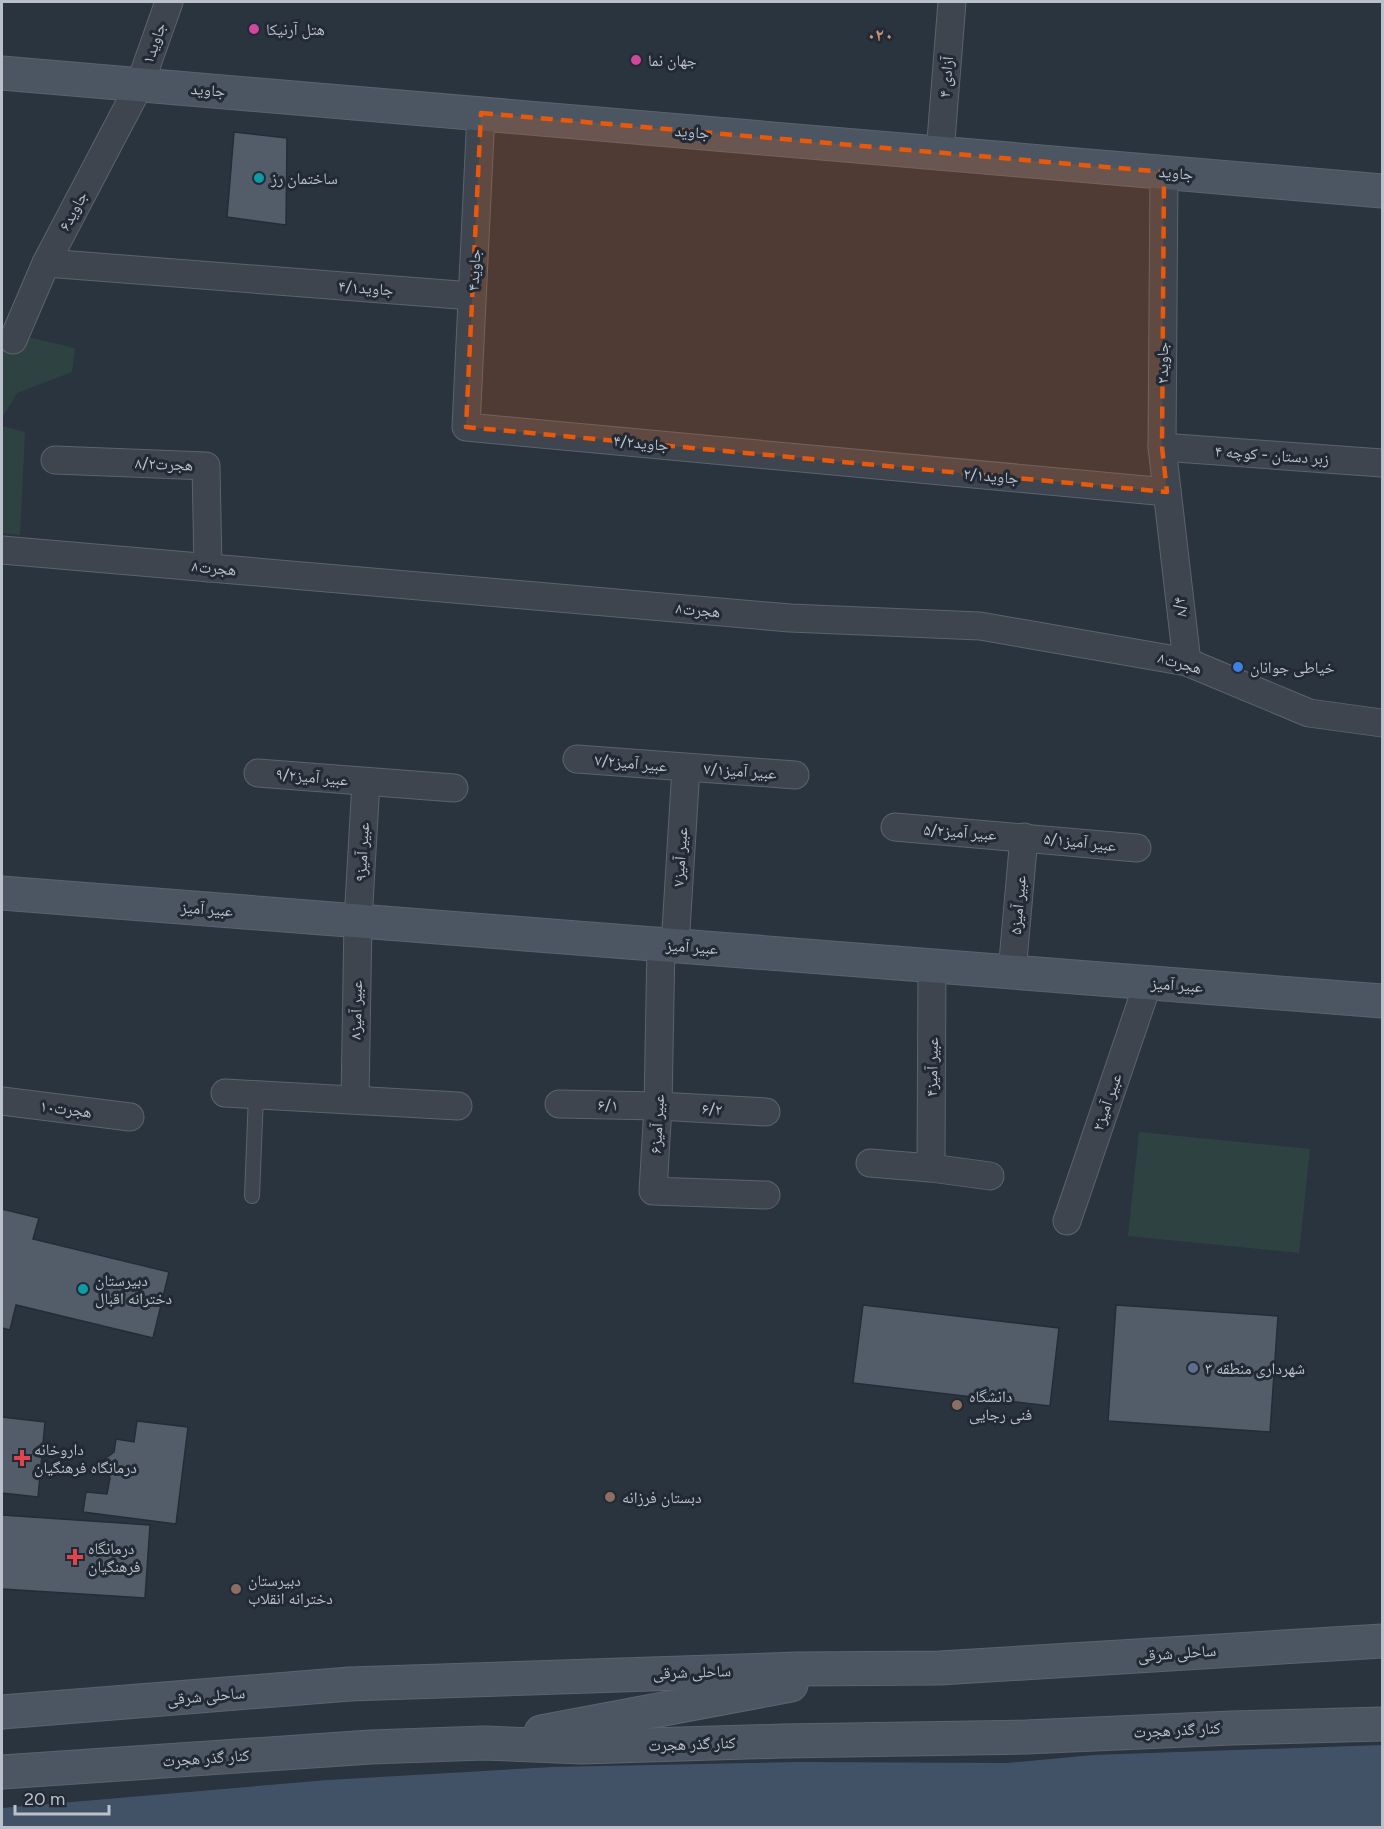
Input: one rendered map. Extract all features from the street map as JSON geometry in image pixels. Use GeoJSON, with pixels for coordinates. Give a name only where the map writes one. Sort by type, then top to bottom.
{"type":"FeatureCollection","features":[{"type":"Feature","properties":{"kind":"main road","name":"جاوید"},"geometry":{"type":"LineString","coordinates":[[2,73],[1383,191]]}},
{"type":"Feature","properties":{"kind":"main road","name":"عبیر آمیز"},"geometry":{"type":"LineString","coordinates":[[2,893],[1382,1001]]}},
{"type":"Feature","properties":{"kind":"main road","name":"ساحلی شرقی"},"geometry":{"type":"LineString","coordinates":[[2,1712],[350,1684],[786,1669],[940,1668],[1383,1641]]}},
{"type":"Feature","properties":{"kind":"main road"},"geometry":{"type":"LineString","coordinates":[[484,1743],[880,1669]]}},
{"type":"Feature","properties":{"kind":"main road","name":"کنار گذر هجرت"},"geometry":{"type":"LineString","coordinates":[[2,1772],[371,1747],[484,1743],[582,1747],[1026,1737],[1383,1724]]}},
{"type":"Feature","properties":{"kind":"street","name":"۱جاوید"},"geometry":{"type":"LineString","coordinates":[[140,84],[169,2]]}},
{"type":"Feature","properties":{"kind":"street","name":"۴ آزادی"},"geometry":{"type":"LineString","coordinates":[[940,153],[952,2]]}},
{"type":"Feature","properties":{"kind":"street","name":"۶جاوید"},"geometry":{"type":"LineString","coordinates":[[13,340],[46,263],[140,84]]}},
{"type":"Feature","properties":{"kind":"street","name":"۴جاوید"},"geometry":{"type":"LineString","coordinates":[[466,427],[481,114]]}},
{"type":"Feature","properties":{"kind":"street","name":"۲جاوید"},"geometry":{"type":"LineString","coordinates":[[1164,172],[1162,447],[1174,553]]}},
{"type":"Feature","properties":{"kind":"street","name":"۴/۱جاوید"},"geometry":{"type":"LineString","coordinates":[[46,263],[472,296]]}},
{"type":"Feature","properties":{"kind":"street","name":"۴/۲جاوید"},"geometry":{"type":"LineString","coordinates":[[466,427],[816,460]]}},
{"type":"Feature","properties":{"kind":"street","name":"زبر دستان - کوچه ۴"},"geometry":{"type":"LineString","coordinates":[[1162,447],[1383,463]]}},
{"type":"Feature","properties":{"kind":"street","name":"هجرت۸/۲"},"geometry":{"type":"LineString","coordinates":[[55,460],[206,466],[208,568]]}},
{"type":"Feature","properties":{"kind":"street","name":"۲/۱جاوید"},"geometry":{"type":"LineString","coordinates":[[816,460],[1167,492]]}},
{"type":"Feature","properties":{"kind":"street","name":"هجرت۸"},"geometry":{"type":"LineString","coordinates":[[2,550],[790,618],[980,626],[1186,662],[1309,713],[1383,723]]}},
{"type":"Feature","properties":{"kind":"street","name":"۸/۴"},"geometry":{"type":"LineString","coordinates":[[1174,553],[1186,662]]}},
{"type":"Feature","properties":{"kind":"street","name":"۷/۲عبیر آمیز"},"geometry":{"type":"LineString","coordinates":[[577,759],[686,768]]}},
{"type":"Feature","properties":{"kind":"street","name":"۷/۱عبیر آمیز"},"geometry":{"type":"LineString","coordinates":[[686,768],[795,775]]}},
{"type":"Feature","properties":{"kind":"street","name":"۷عبیر آمیز"},"geometry":{"type":"LineString","coordinates":[[668,945],[686,768]]}},
{"type":"Feature","properties":{"kind":"street","name":"۹/۲عبیر آمیز"},"geometry":{"type":"LineString","coordinates":[[258,773],[454,788]]}},
{"type":"Feature","properties":{"kind":"street","name":"عبیر آمیز۹"},"geometry":{"type":"LineString","coordinates":[[358,921],[366,782]]}},
{"type":"Feature","properties":{"kind":"street","name":"۵/۲عبیر آمیز"},"geometry":{"type":"LineString","coordinates":[[895,827],[1024,837]]}},
{"type":"Feature","properties":{"kind":"street","name":"۵/۱عبیر آمیز"},"geometry":{"type":"LineString","coordinates":[[1024,837],[1137,848]]}},
{"type":"Feature","properties":{"kind":"street","name":"۵عبیر آمیز"},"geometry":{"type":"LineString","coordinates":[[1012,972],[1024,837]]}},
{"type":"Feature","properties":{"kind":"street","name":"۸عبیر آمیز"},"geometry":{"type":"LineString","coordinates":[[355,1099],[358,921]]}},
{"type":"Feature","properties":{"kind":"street","name":"۶عبیر آمیز"},"geometry":{"type":"LineString","coordinates":[[668,945],[653,1191],[766,1195]]}},
{"type":"Feature","properties":{"kind":"street","name":"۴عبیر آمیز"},"geometry":{"type":"LineString","coordinates":[[931,1168],[933,966]]}},
{"type":"Feature","properties":{"kind":"street","name":"۲عبیر آمیز"},"geometry":{"type":"LineString","coordinates":[[1067,1221],[1148,983]]}},
{"type":"Feature","properties":{"kind":"street"},"geometry":{"type":"LineString","coordinates":[[1382,1001],[1383,987]]}},
{"type":"Feature","properties":{"kind":"street"},"geometry":{"type":"LineString","coordinates":[[225,1093],[458,1106]]}},
{"type":"Feature","properties":{"kind":"street","name":"هجرت۱۰"},"geometry":{"type":"LineString","coordinates":[[2,1101],[130,1117]]}},
{"type":"Feature","properties":{"kind":"street","name":"۶/۱"},"geometry":{"type":"LineString","coordinates":[[559,1104],[658,1106]]}},
{"type":"Feature","properties":{"kind":"street","name":"۶/۲"},"geometry":{"type":"LineString","coordinates":[[658,1106],[766,1112]]}},
{"type":"Feature","properties":{"kind":"street"},"geometry":{"type":"LineString","coordinates":[[870,1163],[990,1176]]}},
{"type":"Feature","properties":{"kind":"lane"},"geometry":{"type":"LineString","coordinates":[[252,1196],[256,1095]]}},
{"type":"Feature","properties":{"kind":"highlighted area"},"geometry":{"type":"Polygon","coordinates":[[[481,113],[1164,172],[1162,447],[1167,492],[466,427],[481,113]]]}},
{"type":"Feature","properties":{"kind":"shaded area"},"geometry":{"type":"Polygon","coordinates":[[[2,331],[75,348],[72,372],[17,393],[2,418],[2,331]]]}},
{"type":"Feature","properties":{"kind":"shaded area"},"geometry":{"type":"Polygon","coordinates":[[[2,426],[25,432],[20,535],[2,533],[2,426]]]}},
{"type":"Feature","properties":{"kind":"shaded area"},"geometry":{"type":"Polygon","coordinates":[[[1139,1132],[1310,1149],[1299,1253],[1128,1236],[1139,1132]]]}},
{"type":"Feature","properties":{"kind":"water"},"geometry":{"type":"Polygon","coordinates":[[[1382,1745],[1382,1827],[2,1827],[2,1808],[328,1780],[553,1767],[798,1762],[1007,1763],[1093,1755],[1382,1745]]]}},
{"type":"Feature","properties":{"kind":"building","name":"ساختمان رز"},"geometry":{"type":"Polygon","coordinates":[[[234,132],[287,138],[286,225],[227,217],[234,132]]]}},
{"type":"Feature","properties":{"kind":"building","name":"دبیرستان دخترانه اقبال"},"geometry":{"type":"Polygon","coordinates":[[[2,1209],[39,1218],[33,1239],[169,1272],[153,1338],[16,1305],[10,1330],[2,1328],[2,1209]]]}},
{"type":"Feature","properties":{"kind":"building"},"geometry":{"type":"Polygon","coordinates":[[[863,1305],[1059,1328],[1050,1406],[853,1383],[863,1305]]]}},
{"type":"Feature","properties":{"kind":"building","name":"شهرداری منطقه ۳"},"geometry":{"type":"Polygon","coordinates":[[[1116,1305],[1278,1316],[1270,1432],[1108,1421],[1116,1305]]]}},
{"type":"Feature","properties":{"kind":"building","name":"داروخانه درمانگاه فرهنگیان"},"geometry":{"type":"Polygon","coordinates":[[[2,1417],[45,1422],[38,1497],[2,1493],[2,1417]]]}},
{"type":"Feature","properties":{"kind":"building"},"geometry":{"type":"Polygon","coordinates":[[[137,1421],[188,1427],[176,1524],[83,1512],[86,1492],[107,1494],[110,1478],[99,1463],[114,1452],[116,1439],[134,1442],[137,1421]]]}},
{"type":"Feature","properties":{"kind":"building","name":"درمانگاه فرهنگیان"},"geometry":{"type":"Polygon","coordinates":[[[2,1515],[150,1525],[145,1598],[2,1589],[2,1515]]]}},
{"type":"Feature","properties":{"kind":"place","name":"هتل آرنیکا"},"geometry":{"type":"Point","coordinates":[254,29]}},
{"type":"Feature","properties":{"kind":"place","name":"جهان نما"},"geometry":{"type":"Point","coordinates":[636,60]}},
{"type":"Feature","properties":{"kind":"place","name":"ساختمان رز"},"geometry":{"type":"Point","coordinates":[259,178]}},
{"type":"Feature","properties":{"kind":"place","name":"خیاطی جوانان"},"geometry":{"type":"Point","coordinates":[1238,667]}},
{"type":"Feature","properties":{"kind":"place","name":"دبیرستان دخترانه اقبال"},"geometry":{"type":"Point","coordinates":[83,1289]}},
{"type":"Feature","properties":{"kind":"place","name":"شهرداری منطقه ۳"},"geometry":{"type":"Point","coordinates":[1193,1368]}},
{"type":"Feature","properties":{"kind":"place","name":"دانشگاه فنی رجایی"},"geometry":{"type":"Point","coordinates":[957,1405]}},
{"type":"Feature","properties":{"kind":"place","name":"داروخانه درمانگاه فرهنگیان"},"geometry":{"type":"Point","coordinates":[22,1458]}},
{"type":"Feature","properties":{"kind":"place","name":"دبستان فرزانه"},"geometry":{"type":"Point","coordinates":[610,1497]}},
{"type":"Feature","properties":{"kind":"place","name":"درمانگاه فرهنگیان"},"geometry":{"type":"Point","coordinates":[75,1557]}},
{"type":"Feature","properties":{"kind":"place","name":"دبیرستان دخترانه انقلاب"},"geometry":{"type":"Point","coordinates":[236,1589]}},
{"type":"Feature","properties":{"kind":"district","name":"۰۲۰"},"geometry":{"type":"Point","coordinates":[880,35]}}]}
